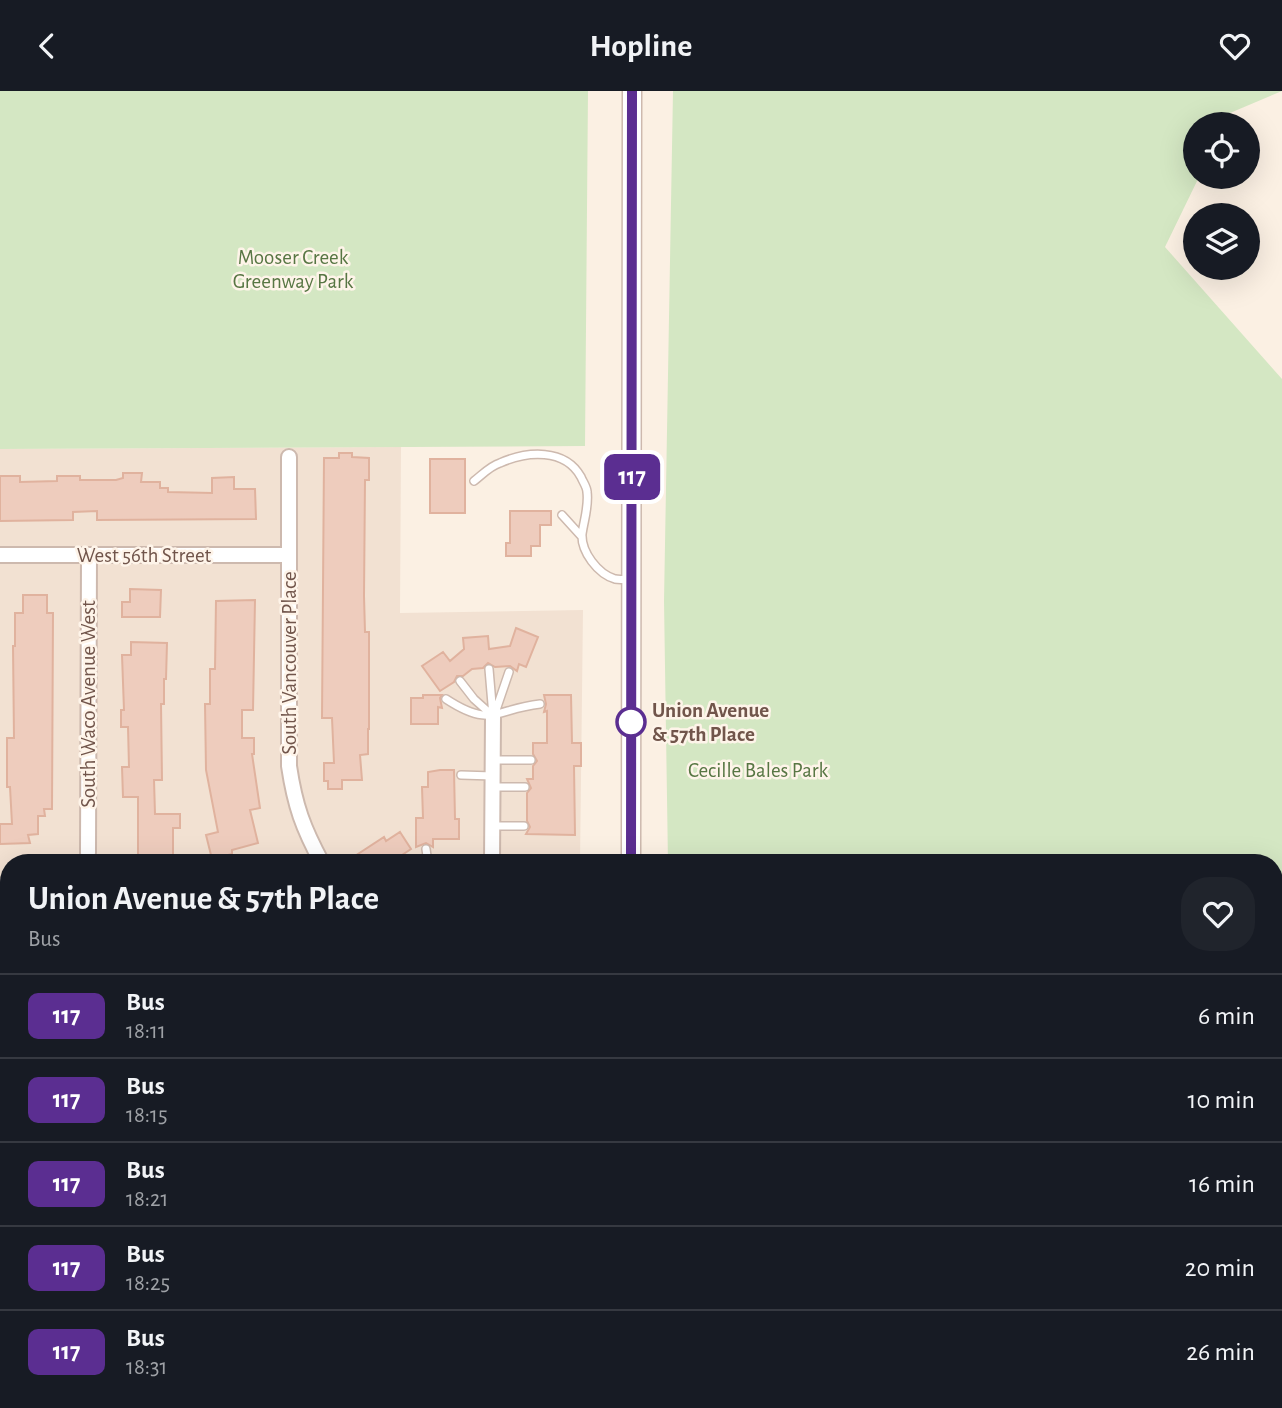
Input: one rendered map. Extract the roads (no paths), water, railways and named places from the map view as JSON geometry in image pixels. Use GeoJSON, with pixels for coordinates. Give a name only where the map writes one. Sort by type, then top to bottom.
{"type":"FeatureCollection","features":[{"type":"Feature","properties":{"kind":"street"},"geometry":{"type":"LineString","coordinates":[[631,854],[632,91]]}},
{"type":"Feature","properties":{"kind":"street","name":"South Vancouver Place"},"geometry":{"type":"LineString","coordinates":[[289,457],[289,767],[304,830],[317,854]]}},
{"type":"Feature","properties":{"kind":"street","name":"West 56th Street"},"geometry":{"type":"LineString","coordinates":[[0,555],[289,555]]}},
{"type":"Feature","properties":{"kind":"street","name":"South Waco Avenue West"},"geometry":{"type":"LineString","coordinates":[[88,853],[89,555]]}},
{"type":"Feature","properties":{"kind":"street"},"geometry":{"type":"LineString","coordinates":[[492,854],[493,717]]}},
{"type":"Feature","properties":{"kind":"lane"},"geometry":{"type":"LineString","coordinates":[[474,481],[497,463],[524,455],[544,454],[561,458],[575,468],[587,489],[587,514],[582,537],[586,553],[598,569],[616,579],[631,579]]}},
{"type":"Feature","properties":{"kind":"lane"},"geometry":{"type":"LineString","coordinates":[[562,515],[582,537]]}},
{"type":"Feature","properties":{"kind":"lane"},"geometry":{"type":"LineString","coordinates":[[489,669],[493,717]]}},
{"type":"Feature","properties":{"kind":"lane"},"geometry":{"type":"LineString","coordinates":[[493,717],[509,672]]}},
{"type":"Feature","properties":{"kind":"lane"},"geometry":{"type":"LineString","coordinates":[[460,681],[493,717]]}},
{"type":"Feature","properties":{"kind":"lane"},"geometry":{"type":"LineString","coordinates":[[446,699],[467,713],[493,717],[540,703]]}},
{"type":"Feature","properties":{"kind":"lane"},"geometry":{"type":"LineString","coordinates":[[493,760],[531,760]]}},
{"type":"Feature","properties":{"kind":"lane"},"geometry":{"type":"LineString","coordinates":[[461,775],[525,787]]}},
{"type":"Feature","properties":{"kind":"lane"},"geometry":{"type":"LineString","coordinates":[[492,826],[524,826]]}},
{"type":"Feature","properties":{"kind":"lane"},"geometry":{"type":"LineString","coordinates":[[426,849],[427,854]]}},
{"type":"Feature","properties":{"kind":"place","name":"Union Avenue & 57th Place"},"geometry":{"type":"Point","coordinates":[631,722]}},
{"type":"Feature","properties":{"kind":"park label","name":"Mooser Creek Greenway Park"},"geometry":{"type":"Point","coordinates":[293,269]}},
{"type":"Feature","properties":{"kind":"park label","name":"Cecille Bales Park"},"geometry":{"type":"Point","coordinates":[758,770]}}]}
